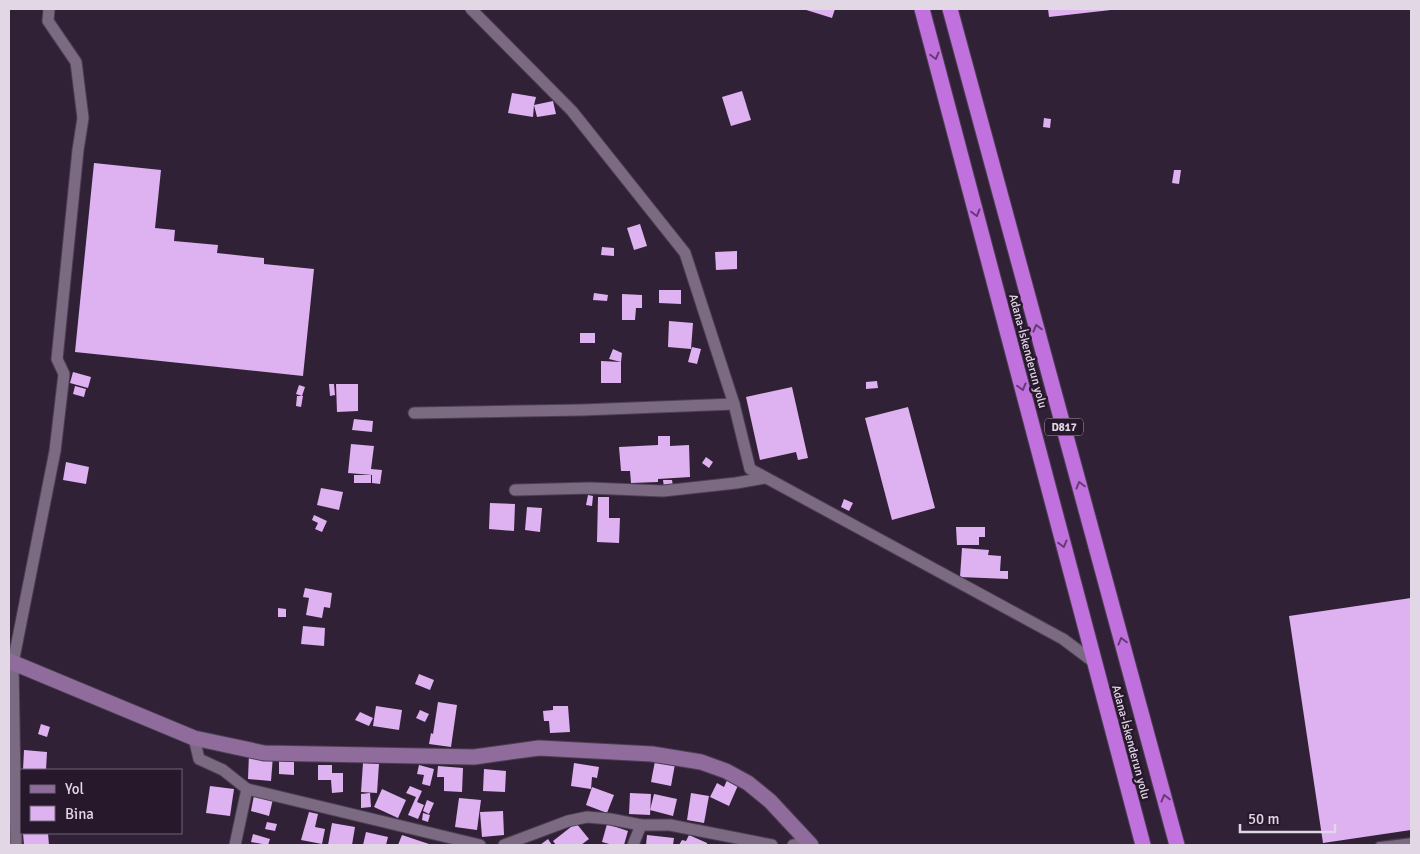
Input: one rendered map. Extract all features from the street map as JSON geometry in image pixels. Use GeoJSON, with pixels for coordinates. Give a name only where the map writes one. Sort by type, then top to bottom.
{"type":"FeatureCollection","features":[{"type":"Feature","properties":{"kind":"highway","name":"Adana-İskenderun yolu"},"geometry":{"type":"LineString","coordinates":[[922,9],[1143,845]]}},
{"type":"Feature","properties":{"kind":"highway","name":"D817"},"geometry":{"type":"LineString","coordinates":[[950,9],[1178,845]]}},
{"type":"Feature","properties":{"kind":"street"},"geometry":{"type":"LineString","coordinates":[[16,845],[11,662],[55,450],[64,374],[57,359],[78,150],[83,118],[76,62],[48,20],[49,9]]}},
{"type":"Feature","properties":{"kind":"street"},"geometry":{"type":"LineString","coordinates":[[471,9],[572,111],[685,253],[734,404],[750,469],[1063,639],[1095,663]]}},
{"type":"Feature","properties":{"kind":"street"},"geometry":{"type":"LineString","coordinates":[[414,413],[582,410],[734,404]]}},
{"type":"Feature","properties":{"kind":"street"},"geometry":{"type":"LineString","coordinates":[[515,490],[590,488],[663,491],[736,484],[765,478]]}},
{"type":"Feature","properties":{"kind":"street"},"geometry":{"type":"LineString","coordinates":[[11,662],[194,738],[264,753],[474,757],[539,748],[652,754],[701,762],[726,771],[748,783],[770,802],[804,844]]}},
{"type":"Feature","properties":{"kind":"street"},"geometry":{"type":"LineString","coordinates":[[194,738],[199,759],[223,770],[247,789],[480,845]]}},
{"type":"Feature","properties":{"kind":"street"},"geometry":{"type":"LineString","coordinates":[[235,845],[247,789]]}},
{"type":"Feature","properties":{"kind":"street"},"geometry":{"type":"LineString","coordinates":[[504,845],[568,821],[587,817],[641,825],[670,825],[739,842],[772,845]]}},
{"type":"Feature","properties":{"kind":"street"},"geometry":{"type":"LineString","coordinates":[[633,845],[641,825]]}},
{"type":"Feature","properties":{"kind":"lane"},"geometry":{"type":"LineString","coordinates":[[1379,845],[1411,841]]}},
{"type":"Feature","properties":{"kind":"building"},"geometry":{"type":"Polygon","coordinates":[[[803,9],[835,9],[832,18],[803,9]]]}},
{"type":"Feature","properties":{"kind":"building"},"geometry":{"type":"Polygon","coordinates":[[[1048,9],[1111,9],[1111,10],[1049,17],[1048,9]]]}},
{"type":"Feature","properties":{"kind":"building"},"geometry":{"type":"Polygon","coordinates":[[[742,91],[751,120],[731,126],[722,97],[742,91]]]}},
{"type":"Feature","properties":{"kind":"building"},"geometry":{"type":"Polygon","coordinates":[[[512,93],[536,97],[533,117],[508,113],[512,93]]]}},
{"type":"Feature","properties":{"kind":"building"},"geometry":{"type":"Polygon","coordinates":[[[553,101],[556,114],[537,117],[534,105],[553,101]]]}},
{"type":"Feature","properties":{"kind":"building"},"geometry":{"type":"Polygon","coordinates":[[[1044,118],[1051,119],[1050,128],[1043,127],[1044,118]]]}},
{"type":"Feature","properties":{"kind":"building"},"geometry":{"type":"Polygon","coordinates":[[[94,163],[161,170],[155,228],[175,230],[174,241],[218,245],[217,253],[264,258],[264,264],[314,269],[303,376],[75,352],[94,163]]]}},
{"type":"Feature","properties":{"kind":"building"},"geometry":{"type":"Polygon","coordinates":[[[1174,170],[1181,170],[1179,184],[1172,183],[1174,170]]]}},
{"type":"Feature","properties":{"kind":"building"},"geometry":{"type":"Polygon","coordinates":[[[640,224],[647,246],[634,250],[627,228],[640,224]]]}},
{"type":"Feature","properties":{"kind":"building"},"geometry":{"type":"Polygon","coordinates":[[[602,247],[614,248],[614,256],[601,255],[602,247]]]}},
{"type":"Feature","properties":{"kind":"building"},"geometry":{"type":"Polygon","coordinates":[[[737,251],[737,269],[716,270],[715,252],[737,251]]]}},
{"type":"Feature","properties":{"kind":"building"},"geometry":{"type":"Polygon","coordinates":[[[659,290],[681,290],[681,304],[659,303],[659,290]]]}},
{"type":"Feature","properties":{"kind":"building"},"geometry":{"type":"Polygon","coordinates":[[[594,293],[608,295],[607,301],[593,300],[594,293]]]}},
{"type":"Feature","properties":{"kind":"building"},"geometry":{"type":"Polygon","coordinates":[[[622,294],[642,295],[642,308],[636,308],[635,320],[622,320],[622,294]]]}},
{"type":"Feature","properties":{"kind":"building"},"geometry":{"type":"Polygon","coordinates":[[[669,321],[693,323],[691,349],[668,347],[669,321]]]}},
{"type":"Feature","properties":{"kind":"building"},"geometry":{"type":"Polygon","coordinates":[[[580,333],[595,333],[595,343],[580,343],[580,333]]]}},
{"type":"Feature","properties":{"kind":"building"},"geometry":{"type":"Polygon","coordinates":[[[692,347],[701,349],[697,364],[688,362],[692,347]]]}},
{"type":"Feature","properties":{"kind":"building"},"geometry":{"type":"Polygon","coordinates":[[[613,349],[622,353],[621,362],[609,359],[613,349]]]}},
{"type":"Feature","properties":{"kind":"building"},"geometry":{"type":"Polygon","coordinates":[[[601,361],[621,362],[621,383],[601,383],[601,361]]]}},
{"type":"Feature","properties":{"kind":"building"},"geometry":{"type":"Polygon","coordinates":[[[73,372],[91,377],[88,388],[70,383],[73,372]]]}},
{"type":"Feature","properties":{"kind":"building"},"geometry":{"type":"Polygon","coordinates":[[[877,381],[878,388],[866,389],[866,382],[877,381]]]}},
{"type":"Feature","properties":{"kind":"building"},"geometry":{"type":"Polygon","coordinates":[[[329,384],[334,384],[335,395],[330,396],[329,384]]]}},
{"type":"Feature","properties":{"kind":"building"},"geometry":{"type":"Polygon","coordinates":[[[336,384],[358,384],[358,411],[337,412],[336,384]]]}},
{"type":"Feature","properties":{"kind":"building"},"geometry":{"type":"Polygon","coordinates":[[[299,385],[305,387],[302,396],[296,394],[299,385]]]}},
{"type":"Feature","properties":{"kind":"building"},"geometry":{"type":"Polygon","coordinates":[[[75,386],[86,389],[84,397],[73,394],[75,386]]]}},
{"type":"Feature","properties":{"kind":"building"},"geometry":{"type":"Polygon","coordinates":[[[792,387],[808,458],[798,460],[796,452],[760,460],[746,397],[792,387]]]}},
{"type":"Feature","properties":{"kind":"building"},"geometry":{"type":"Polygon","coordinates":[[[297,396],[303,396],[301,407],[296,406],[297,396]]]}},
{"type":"Feature","properties":{"kind":"building"},"geometry":{"type":"Polygon","coordinates":[[[908,407],[935,508],[892,520],[865,418],[908,407]]]}},
{"type":"Feature","properties":{"kind":"building"},"geometry":{"type":"Polygon","coordinates":[[[354,419],[373,421],[372,432],[352,430],[354,419]]]}},
{"type":"Feature","properties":{"kind":"building"},"geometry":{"type":"Polygon","coordinates":[[[658,436],[670,436],[670,446],[689,445],[690,477],[658,479],[658,482],[631,483],[630,471],[621,471],[619,447],[658,445],[658,436]]]}},
{"type":"Feature","properties":{"kind":"building"},"geometry":{"type":"Polygon","coordinates":[[[351,444],[374,446],[371,469],[382,470],[380,484],[372,483],[372,475],[348,473],[351,444]]]}},
{"type":"Feature","properties":{"kind":"building"},"geometry":{"type":"Polygon","coordinates":[[[706,457],[713,462],[709,468],[702,463],[706,457]]]}},
{"type":"Feature","properties":{"kind":"building"},"geometry":{"type":"Polygon","coordinates":[[[66,462],[89,467],[86,484],[63,480],[66,462]]]}},
{"type":"Feature","properties":{"kind":"building"},"geometry":{"type":"Polygon","coordinates":[[[354,475],[371,475],[371,483],[354,483],[354,475]]]}},
{"type":"Feature","properties":{"kind":"building"},"geometry":{"type":"Polygon","coordinates":[[[663,480],[672,480],[673,486],[664,487],[663,480]]]}},
{"type":"Feature","properties":{"kind":"building"},"geometry":{"type":"Polygon","coordinates":[[[321,488],[343,492],[339,510],[317,505],[321,488]]]}},
{"type":"Feature","properties":{"kind":"building"},"geometry":{"type":"Polygon","coordinates":[[[588,495],[593,496],[592,506],[586,505],[588,495]]]}},
{"type":"Feature","properties":{"kind":"building"},"geometry":{"type":"Polygon","coordinates":[[[598,497],[609,497],[609,518],[620,518],[619,543],[597,542],[598,497]]]}},
{"type":"Feature","properties":{"kind":"building"},"geometry":{"type":"Polygon","coordinates":[[[844,499],[853,503],[849,511],[841,507],[844,499]]]}},
{"type":"Feature","properties":{"kind":"building"},"geometry":{"type":"Polygon","coordinates":[[[490,503],[515,504],[514,531],[489,529],[490,503]]]}},
{"type":"Feature","properties":{"kind":"building"},"geometry":{"type":"Polygon","coordinates":[[[527,507],[542,508],[540,532],[525,530],[527,507]]]}},
{"type":"Feature","properties":{"kind":"building"},"geometry":{"type":"Polygon","coordinates":[[[314,515],[327,521],[322,532],[315,529],[318,523],[312,520],[314,515]]]}},
{"type":"Feature","properties":{"kind":"building"},"geometry":{"type":"Polygon","coordinates":[[[956,527],[985,527],[985,537],[979,537],[979,545],[957,545],[956,527]]]}},
{"type":"Feature","properties":{"kind":"building"},"geometry":{"type":"Polygon","coordinates":[[[962,548],[989,550],[988,555],[1001,556],[1000,571],[1008,571],[1008,579],[960,577],[962,548]]]}},
{"type":"Feature","properties":{"kind":"building"},"geometry":{"type":"Polygon","coordinates":[[[305,588],[332,593],[330,608],[324,607],[322,618],[306,615],[309,598],[303,597],[305,588]]]}},
{"type":"Feature","properties":{"kind":"building"},"geometry":{"type":"Polygon","coordinates":[[[1411,598],[1411,830],[1323,843],[1289,616],[1411,598]]]}},
{"type":"Feature","properties":{"kind":"building"},"geometry":{"type":"Polygon","coordinates":[[[278,608],[286,609],[286,617],[278,617],[278,608]]]}},
{"type":"Feature","properties":{"kind":"building"},"geometry":{"type":"Polygon","coordinates":[[[303,626],[325,628],[324,646],[301,644],[303,626]]]}},
{"type":"Feature","properties":{"kind":"building"},"geometry":{"type":"Polygon","coordinates":[[[419,674],[434,680],[430,690],[415,684],[419,674]]]}},
{"type":"Feature","properties":{"kind":"building"},"geometry":{"type":"Polygon","coordinates":[[[438,702],[457,705],[451,747],[429,744],[431,733],[433,734],[438,702]]]}},
{"type":"Feature","properties":{"kind":"building"},"geometry":{"type":"Polygon","coordinates":[[[376,706],[402,710],[399,730],[373,726],[376,706]]]}},
{"type":"Feature","properties":{"kind":"building"},"geometry":{"type":"Polygon","coordinates":[[[553,706],[568,706],[570,732],[550,733],[549,721],[544,721],[543,711],[553,710],[553,706]]]}},
{"type":"Feature","properties":{"kind":"building"},"geometry":{"type":"Polygon","coordinates":[[[420,710],[429,714],[425,722],[416,718],[420,710]]]}},
{"type":"Feature","properties":{"kind":"building"},"geometry":{"type":"Polygon","coordinates":[[[360,712],[373,718],[369,726],[355,720],[360,712]]]}},
{"type":"Feature","properties":{"kind":"building"},"geometry":{"type":"Polygon","coordinates":[[[41,724],[50,727],[47,737],[38,734],[41,724]]]}},
{"type":"Feature","properties":{"kind":"building"},"geometry":{"type":"Polygon","coordinates":[[[24,750],[47,752],[46,769],[23,769],[24,750]]]}},
{"type":"Feature","properties":{"kind":"building"},"geometry":{"type":"Polygon","coordinates":[[[249,754],[273,756],[271,781],[248,779],[249,754]]]}},
{"type":"Feature","properties":{"kind":"building"},"geometry":{"type":"Polygon","coordinates":[[[279,758],[294,758],[294,775],[279,774],[279,758]]]}},
{"type":"Feature","properties":{"kind":"building"},"geometry":{"type":"Polygon","coordinates":[[[655,761],[675,764],[671,786],[651,782],[655,761]]]}},
{"type":"Feature","properties":{"kind":"building"},"geometry":{"type":"Polygon","coordinates":[[[363,763],[379,764],[377,793],[361,792],[363,763]]]}},
{"type":"Feature","properties":{"kind":"building"},"geometry":{"type":"Polygon","coordinates":[[[574,763],[599,767],[597,778],[592,777],[591,789],[571,786],[574,763]]]}},
{"type":"Feature","properties":{"kind":"building"},"geometry":{"type":"Polygon","coordinates":[[[318,765],[332,765],[332,773],[343,773],[343,792],[332,793],[331,780],[318,780],[318,765]]]}},
{"type":"Feature","properties":{"kind":"building"},"geometry":{"type":"Polygon","coordinates":[[[419,765],[434,769],[430,786],[422,784],[424,775],[417,774],[419,765]]]}},
{"type":"Feature","properties":{"kind":"building"},"geometry":{"type":"Polygon","coordinates":[[[438,766],[463,768],[462,792],[444,791],[444,777],[437,777],[438,766]]]}},
{"type":"Feature","properties":{"kind":"building"},"geometry":{"type":"Polygon","coordinates":[[[484,769],[506,771],[505,792],[483,791],[484,769]]]}},
{"type":"Feature","properties":{"kind":"building"},"geometry":{"type":"Polygon","coordinates":[[[728,778],[739,783],[729,806],[710,797],[717,783],[724,787],[728,778]]]}},
{"type":"Feature","properties":{"kind":"building"},"geometry":{"type":"Polygon","coordinates":[[[210,786],[234,789],[230,816],[206,813],[210,786]]]}},
{"type":"Feature","properties":{"kind":"building"},"geometry":{"type":"Polygon","coordinates":[[[410,786],[422,791],[417,802],[424,805],[418,819],[408,815],[416,797],[406,793],[410,786]]]}},
{"type":"Feature","properties":{"kind":"building"},"geometry":{"type":"Polygon","coordinates":[[[592,787],[614,795],[607,813],[586,805],[592,787]]]}},
{"type":"Feature","properties":{"kind":"building"},"geometry":{"type":"Polygon","coordinates":[[[382,789],[406,800],[398,818],[374,807],[382,789]]]}},
{"type":"Feature","properties":{"kind":"building"},"geometry":{"type":"Polygon","coordinates":[[[370,793],[371,807],[361,808],[361,794],[370,793]]]}},
{"type":"Feature","properties":{"kind":"building"},"geometry":{"type":"Polygon","coordinates":[[[630,793],[651,794],[650,815],[629,814],[630,793]]]}},
{"type":"Feature","properties":{"kind":"building"},"geometry":{"type":"Polygon","coordinates":[[[691,793],[709,796],[704,823],[687,820],[691,793]]]}},
{"type":"Feature","properties":{"kind":"building"},"geometry":{"type":"Polygon","coordinates":[[[654,794],[677,799],[673,816],[650,810],[654,794]]]}},
{"type":"Feature","properties":{"kind":"building"},"geometry":{"type":"Polygon","coordinates":[[[254,795],[273,799],[269,816],[251,811],[254,795]]]}},
{"type":"Feature","properties":{"kind":"building"},"geometry":{"type":"Polygon","coordinates":[[[459,798],[481,800],[477,830],[455,827],[459,798]]]}},
{"type":"Feature","properties":{"kind":"building"},"geometry":{"type":"Polygon","coordinates":[[[427,800],[434,803],[429,814],[423,811],[427,800]]]}},
{"type":"Feature","properties":{"kind":"building"},"geometry":{"type":"Polygon","coordinates":[[[503,811],[504,835],[482,837],[480,812],[503,811]]]}},
{"type":"Feature","properties":{"kind":"building"},"geometry":{"type":"Polygon","coordinates":[[[309,812],[318,814],[315,827],[325,829],[322,844],[301,840],[309,812]]]}},
{"type":"Feature","properties":{"kind":"building"},"geometry":{"type":"Polygon","coordinates":[[[423,813],[430,815],[428,822],[422,820],[423,813]]]}},
{"type":"Feature","properties":{"kind":"building"},"geometry":{"type":"Polygon","coordinates":[[[267,822],[277,824],[275,831],[265,829],[267,822]]]}},
{"type":"Feature","properties":{"kind":"building"},"geometry":{"type":"Polygon","coordinates":[[[332,823],[355,827],[352,845],[328,845],[332,823]]]}},
{"type":"Feature","properties":{"kind":"building"},"geometry":{"type":"Polygon","coordinates":[[[576,823],[589,839],[581,845],[556,845],[553,841],[576,823]]]}},
{"type":"Feature","properties":{"kind":"building"},"geometry":{"type":"Polygon","coordinates":[[[607,824],[628,831],[624,845],[602,842],[607,824]]]}},
{"type":"Feature","properties":{"kind":"building"},"geometry":{"type":"Polygon","coordinates":[[[366,832],[388,837],[386,845],[363,845],[366,832]]]}},
{"type":"Feature","properties":{"kind":"building"},"geometry":{"type":"Polygon","coordinates":[[[23,834],[48,834],[49,845],[24,845],[23,834]]]}},
{"type":"Feature","properties":{"kind":"building"},"geometry":{"type":"Polygon","coordinates":[[[253,834],[270,839],[268,845],[251,842],[253,834]]]}},
{"type":"Feature","properties":{"kind":"building"},"geometry":{"type":"Polygon","coordinates":[[[402,835],[429,844],[398,845],[402,835]]]}},
{"type":"Feature","properties":{"kind":"building"},"geometry":{"type":"Polygon","coordinates":[[[647,835],[674,838],[673,845],[646,845],[647,835]]]}},
{"type":"Feature","properties":{"kind":"building"},"geometry":{"type":"Polygon","coordinates":[[[689,835],[707,843],[707,845],[679,845],[682,840],[686,841],[689,835]]]}},
{"type":"Feature","properties":{"kind":"building"},"geometry":{"type":"Polygon","coordinates":[[[548,839],[552,845],[540,845],[548,839]]]}}]}
